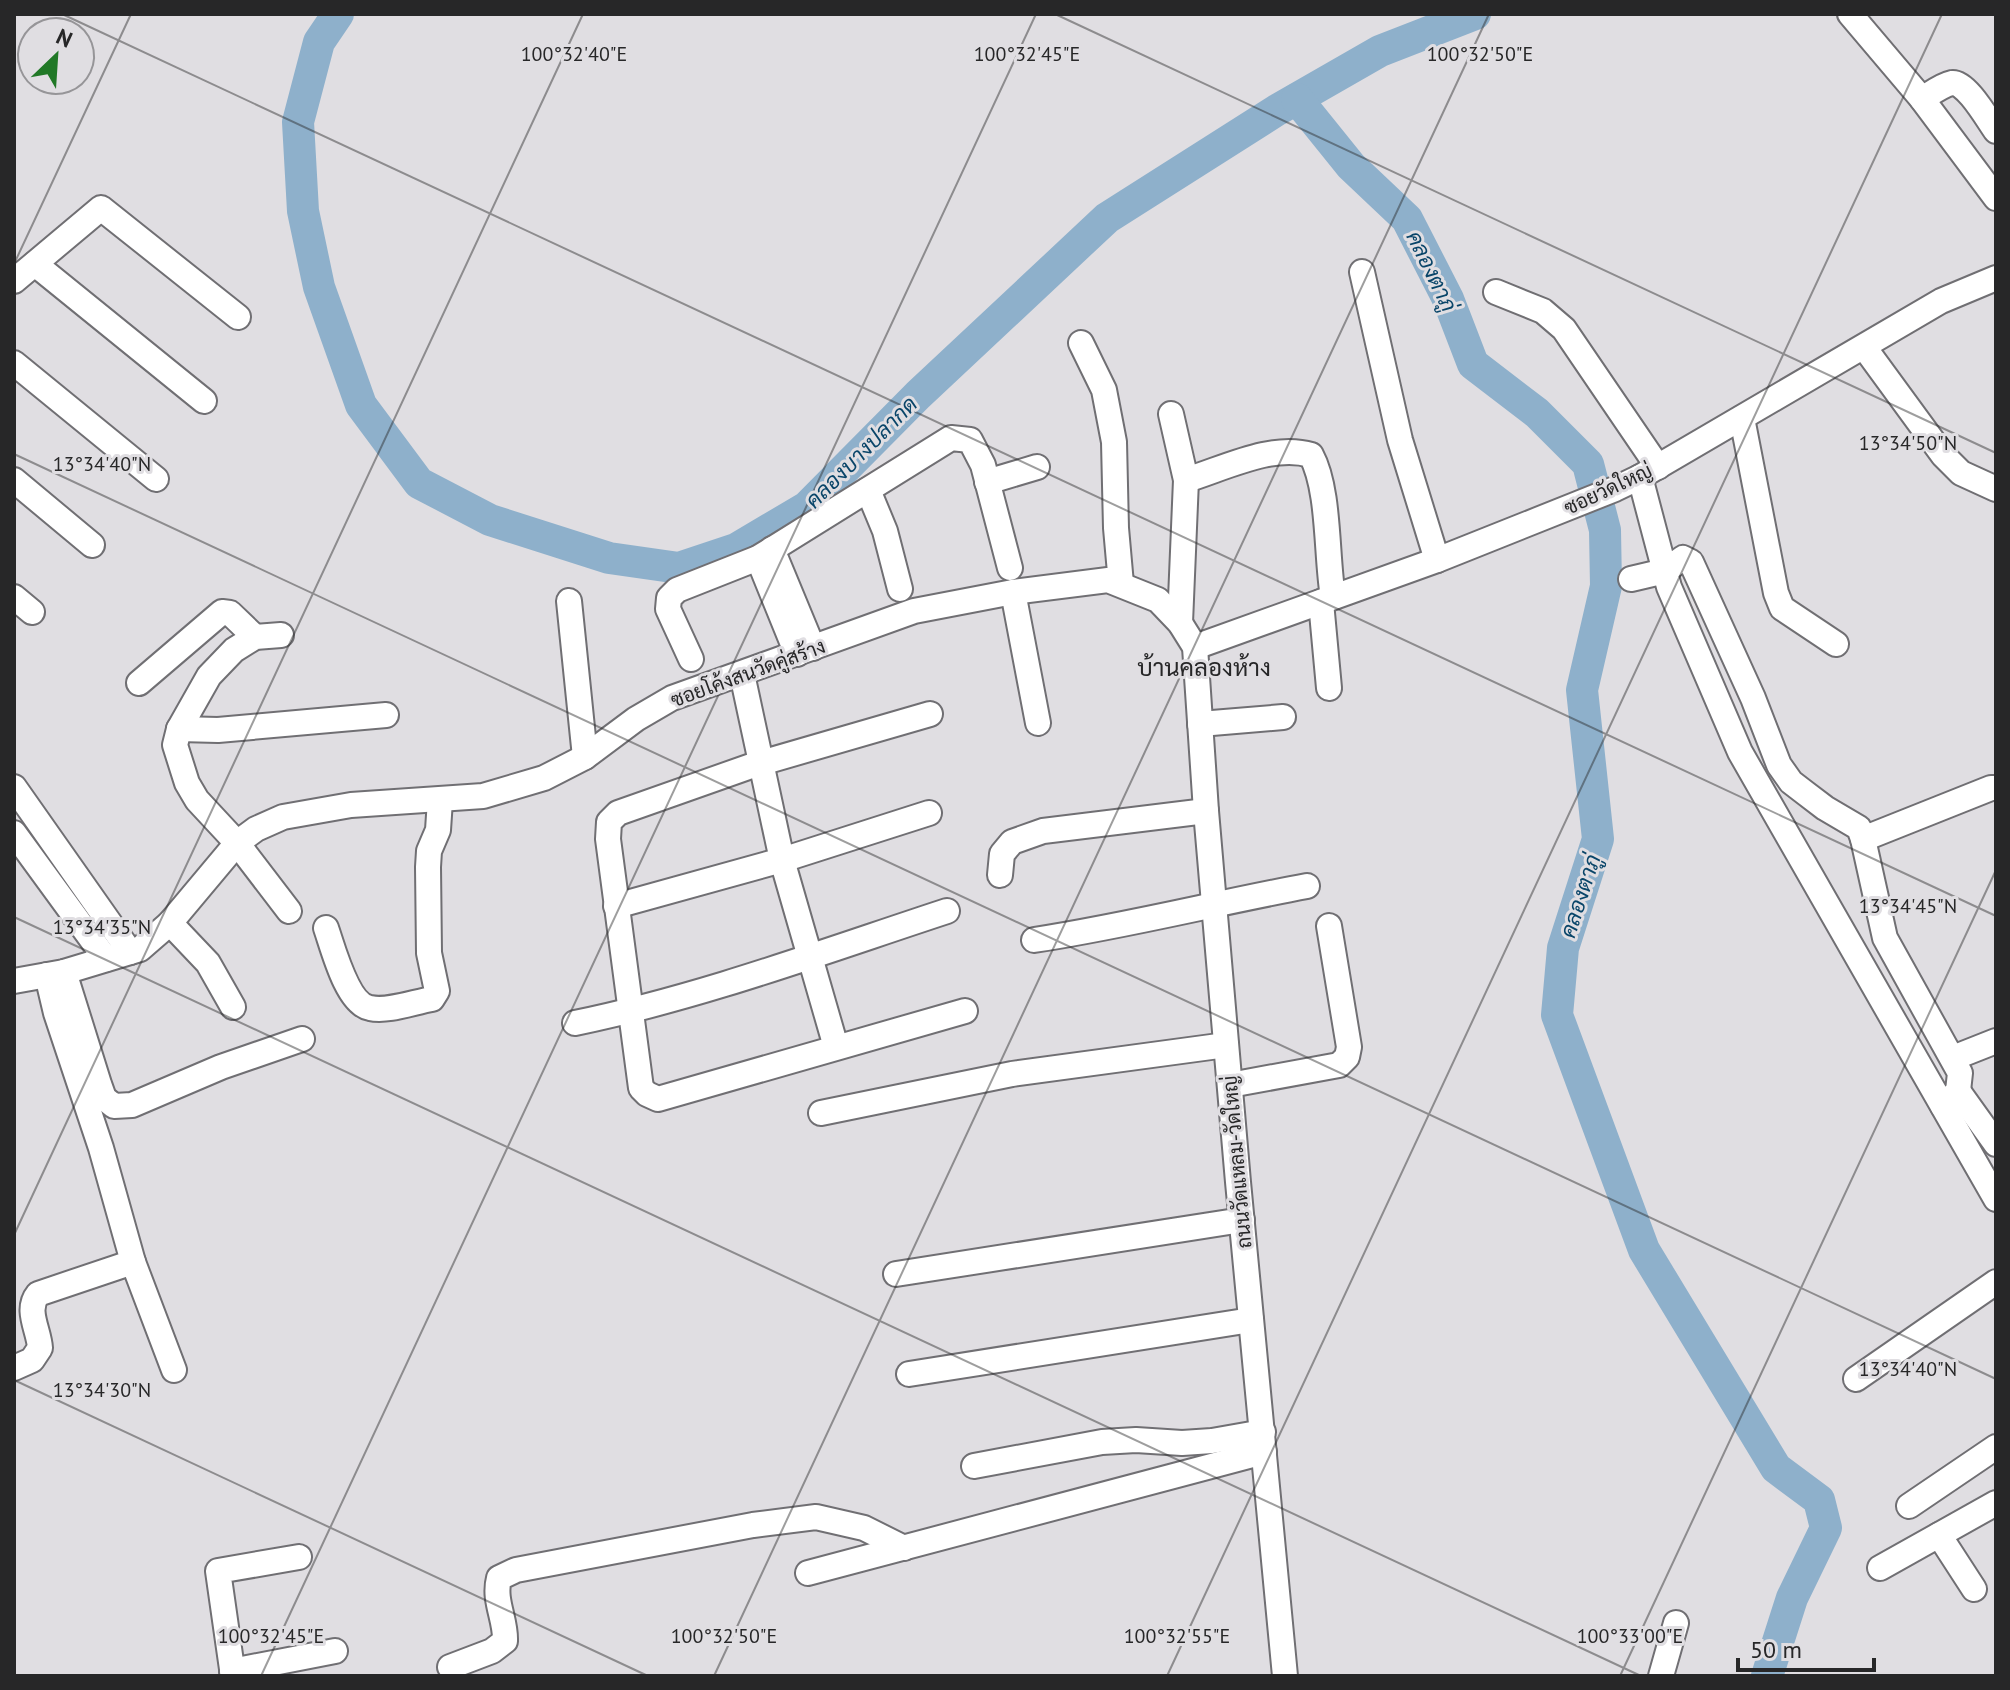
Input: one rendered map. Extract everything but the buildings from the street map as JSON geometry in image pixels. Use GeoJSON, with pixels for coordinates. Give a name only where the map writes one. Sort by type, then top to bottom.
{"type":"FeatureCollection","features":[{"type":"Feature","properties":{"kind":"street"},"geometry":{"type":"LineString","coordinates":[[1850,14],[1922,99],[1996,198]]}},
{"type":"Feature","properties":{"kind":"street"},"geometry":{"type":"LineString","coordinates":[[1922,99],[1952,83],[1960,84],[1996,131]]}},
{"type":"Feature","properties":{"kind":"street"},"geometry":{"type":"LineString","coordinates":[[14,281],[101,208],[238,317]]}},
{"type":"Feature","properties":{"kind":"street"},"geometry":{"type":"LineString","coordinates":[[35,264],[204,401]]}},
{"type":"Feature","properties":{"kind":"street"},"geometry":{"type":"LineString","coordinates":[[1362,272],[1400,440],[1437,560]]}},
{"type":"Feature","properties":{"kind":"street","name":"ซอยวัดใหญ่"},"geometry":{"type":"LineString","coordinates":[[1195,647],[1437,560],[1615,489],[1951,296],[1996,278]]}},
{"type":"Feature","properties":{"kind":"street"},"geometry":{"type":"LineString","coordinates":[[1496,292],[1543,311],[1564,329],[1649,472],[1669,587],[1740,752],[1951,1098],[1996,1199]]}},
{"type":"Feature","properties":{"kind":"street"},"geometry":{"type":"LineString","coordinates":[[1081,343],[1104,390],[1114,442],[1121,584]]}},
{"type":"Feature","properties":{"kind":"street"},"geometry":{"type":"LineString","coordinates":[[1864,347],[1943,455],[1961,473],[1996,489]]}},
{"type":"Feature","properties":{"kind":"street"},"geometry":{"type":"LineString","coordinates":[[14,363],[156,479]]}},
{"type":"Feature","properties":{"kind":"street"},"geometry":{"type":"LineString","coordinates":[[1171,414],[1186,480],[1180,623]]}},
{"type":"Feature","properties":{"kind":"street"},"geometry":{"type":"LineString","coordinates":[[1742,418],[1776,593],[1782,608],[1836,644]]}},
{"type":"Feature","properties":{"kind":"street"},"geometry":{"type":"LineString","coordinates":[[691,659],[668,609],[669,598],[677,590],[765,553],[951,438],[962,437],[970,440],[983,465],[1012,580],[1038,723]]}},
{"type":"Feature","properties":{"kind":"street"},"geometry":{"type":"LineString","coordinates":[[1186,480],[1262,456],[1299,451],[1311,455],[1325,510],[1329,688]]}},
{"type":"Feature","properties":{"kind":"street"},"geometry":{"type":"LineString","coordinates":[[987,482],[1037,467]]}},
{"type":"Feature","properties":{"kind":"street"},"geometry":{"type":"LineString","coordinates":[[14,480],[92,545]]}},
{"type":"Feature","properties":{"kind":"street"},"geometry":{"type":"LineString","coordinates":[[868,490],[885,531],[900,589]]}},
{"type":"Feature","properties":{"kind":"street"},"geometry":{"type":"LineString","coordinates":[[765,553],[805,651]]}},
{"type":"Feature","properties":{"kind":"street"},"geometry":{"type":"LineString","coordinates":[[1631,579],[1665,571],[1683,558],[1691,562],[1753,698],[1779,765],[1798,787],[1859,828],[1885,938],[1960,1073],[1951,1098]]}},
{"type":"Feature","properties":{"kind":"street","name":"ซอยโค้งสนวัดคู่สร้าง"},"geometry":{"type":"LineString","coordinates":[[14,981],[55,974],[140,949],[170,923],[237,843],[256,829],[283,817],[351,805],[483,796],[544,778],[585,757],[636,719],[672,698],[914,611],[1012,580],[1108,580],[1121,584],[1158,600],[1180,623],[1195,647]]}},
{"type":"Feature","properties":{"kind":"street"},"geometry":{"type":"LineString","coordinates":[[569,601],[585,757]]}},
{"type":"Feature","properties":{"kind":"street"},"geometry":{"type":"LineString","coordinates":[[139,683],[222,612],[230,613],[255,637]]}},
{"type":"Feature","properties":{"kind":"street"},"geometry":{"type":"LineString","coordinates":[[281,635],[255,637],[234,650],[209,676],[179,729],[175,745],[187,783],[197,800],[237,843],[289,911]]}},
{"type":"Feature","properties":{"kind":"street","name":"ถนนวัดแหลม-วัดใหญ่"},"geometry":{"type":"LineString","coordinates":[[1195,647],[1226,1045],[1285,1676]]}},
{"type":"Feature","properties":{"kind":"street"},"geometry":{"type":"LineString","coordinates":[[736,676],[782,860],[836,1047]]}},
{"type":"Feature","properties":{"kind":"street"},"geometry":{"type":"LineString","coordinates":[[930,714],[618,813],[609,822],[608,839],[629,1012],[641,1088],[647,1094],[658,1099],[965,1011]]}},
{"type":"Feature","properties":{"kind":"street"},"geometry":{"type":"LineString","coordinates":[[179,729],[218,730],[386,715]]}},
{"type":"Feature","properties":{"kind":"street"},"geometry":{"type":"LineString","coordinates":[[1200,724],[1283,717]]}},
{"type":"Feature","properties":{"kind":"street"},"geometry":{"type":"LineString","coordinates":[[14,787],[130,952]]}},
{"type":"Feature","properties":{"kind":"street"},"geometry":{"type":"LineString","coordinates":[[1863,839],[1996,788]]}},
{"type":"Feature","properties":{"kind":"street"},"geometry":{"type":"LineString","coordinates":[[326,928],[341,971],[354,998],[362,1006],[374,1009],[432,999],[437,991],[429,953],[428,867],[429,851],[438,830],[440,800]]}},
{"type":"Feature","properties":{"kind":"street"},"geometry":{"type":"LineString","coordinates":[[1000,875],[1002,854],[1012,842],[1043,831],[1206,811]]}},
{"type":"Feature","properties":{"kind":"street"},"geometry":{"type":"LineString","coordinates":[[616,906],[782,860],[929,813]]}},
{"type":"Feature","properties":{"kind":"street"},"geometry":{"type":"LineString","coordinates":[[14,833],[106,959]]}},
{"type":"Feature","properties":{"kind":"street"},"geometry":{"type":"LineString","coordinates":[[1034,940],[1097,931],[1214,903],[1307,886]]}},
{"type":"Feature","properties":{"kind":"street"},"geometry":{"type":"LineString","coordinates":[[575,1023],[629,1012],[947,911]]}},
{"type":"Feature","properties":{"kind":"street"},"geometry":{"type":"LineString","coordinates":[[170,923],[208,963],[233,1007]]}},
{"type":"Feature","properties":{"kind":"street"},"geometry":{"type":"LineString","coordinates":[[1230,1085],[1339,1065],[1347,1057],[1349,1047],[1329,926]]}},
{"type":"Feature","properties":{"kind":"street"},"geometry":{"type":"LineString","coordinates":[[55,974],[104,1098],[114,1106],[132,1105],[221,1067],[302,1039]]}},
{"type":"Feature","properties":{"kind":"street"},"geometry":{"type":"LineString","coordinates":[[55,974],[56,1013],[101,1148],[133,1262],[174,1370]]}},
{"type":"Feature","properties":{"kind":"street"},"geometry":{"type":"LineString","coordinates":[[1953,1058],[1996,1041]]}},
{"type":"Feature","properties":{"kind":"street"},"geometry":{"type":"LineString","coordinates":[[821,1113],[1012,1074],[1226,1045]]}},
{"type":"Feature","properties":{"kind":"street"},"geometry":{"type":"LineString","coordinates":[[1951,1098],[1996,1144]]}},
{"type":"Feature","properties":{"kind":"street"},"geometry":{"type":"LineString","coordinates":[[896,1274],[1242,1220]]}},
{"type":"Feature","properties":{"kind":"street"},"geometry":{"type":"LineString","coordinates":[[14,1368],[32,1360],[40,1348],[31,1309],[38,1294],[133,1262]]}},
{"type":"Feature","properties":{"kind":"street"},"geometry":{"type":"LineString","coordinates":[[1856,1379],[1996,1282]]}},
{"type":"Feature","properties":{"kind":"street"},"geometry":{"type":"LineString","coordinates":[[909,1374],[1251,1320]]}},
{"type":"Feature","properties":{"kind":"street"},"geometry":{"type":"LineString","coordinates":[[974,1466],[1102,1442],[1264,1442]]}},
{"type":"Feature","properties":{"kind":"street"},"geometry":{"type":"LineString","coordinates":[[808,1573],[904,1548],[1264,1442]]}},
{"type":"Feature","properties":{"kind":"street"},"geometry":{"type":"LineString","coordinates":[[1909,1506],[1996,1447]]}},
{"type":"Feature","properties":{"kind":"street"},"geometry":{"type":"LineString","coordinates":[[1880,1568],[1996,1503]]}},
{"type":"Feature","properties":{"kind":"street"},"geometry":{"type":"LineString","coordinates":[[450,1667],[492,1651],[505,1641],[506,1628],[496,1592],[499,1578],[516,1570],[669,1540],[816,1517],[864,1528],[904,1548]]}},
{"type":"Feature","properties":{"kind":"street"},"geometry":{"type":"LineString","coordinates":[[1939,1535],[1974,1589]]}},
{"type":"Feature","properties":{"kind":"street"},"geometry":{"type":"LineString","coordinates":[[299,1557],[218,1571],[233,1674],[335,1651]]}},
{"type":"Feature","properties":{"kind":"street"},"geometry":{"type":"LineString","coordinates":[[1661,1676],[1676,1623]]}},
{"type":"Feature","properties":{"kind":"waterway","name":"คลองบางปลากด"},"geometry":{"type":"LineString","coordinates":[[338,14],[319,42],[298,122],[303,211],[319,287],[361,405],[419,483],[490,520],[609,558],[679,568],[736,549],[807,507],[918,395],[1107,218],[1277,110],[1380,51],[1475,14]]}},
{"type":"Feature","properties":{"kind":"waterway","name":"คลองตาภู่"},"geometry":{"type":"LineString","coordinates":[[1297,99],[1351,166],[1407,219],[1448,299],[1473,364],[1537,413],[1588,464],[1605,530],[1606,586],[1582,690],[1598,839],[1563,948],[1557,1015],[1644,1250],[1776,1468],[1819,1500],[1826,1528],[1792,1598],[1767,1676]]}},
{"type":"Feature","properties":{"kind":"district","name":"บ้านคลองห้าง"},"geometry":{"type":"Point","coordinates":[1204,668]}}]}
